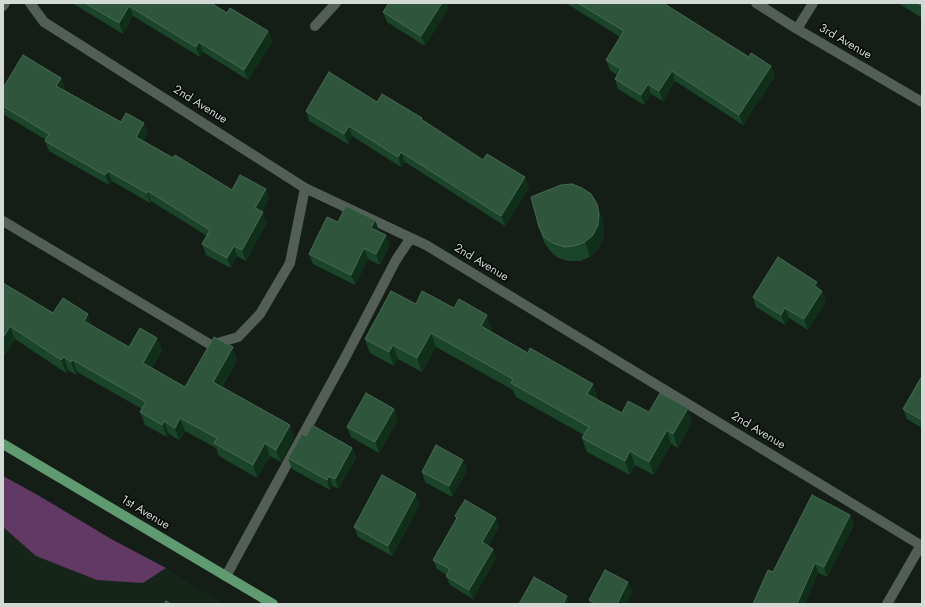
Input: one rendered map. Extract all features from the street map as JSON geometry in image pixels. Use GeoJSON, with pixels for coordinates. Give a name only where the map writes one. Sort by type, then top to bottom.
{"type":"FeatureCollection","features":[{"type":"Feature","properties":{"kind":"main road","name":"1st Avenue"},"geometry":{"type":"LineString","coordinates":[[3,444],[273,604]]}},
{"type":"Feature","properties":{"kind":"street","name":"2nd Avenue"},"geometry":{"type":"LineString","coordinates":[[30,3],[44,22],[305,188],[426,245],[922,546]]}},
{"type":"Feature","properties":{"kind":"street"},"geometry":{"type":"LineString","coordinates":[[315,26],[336,3]]}},
{"type":"Feature","properties":{"kind":"street","name":"3rd Avenue"},"geometry":{"type":"LineString","coordinates":[[756,3],[797,29],[922,102]]}},
{"type":"Feature","properties":{"kind":"street"},"geometry":{"type":"LineString","coordinates":[[797,29],[813,3]]}},
{"type":"Feature","properties":{"kind":"street"},"geometry":{"type":"LineString","coordinates":[[3,221],[211,345],[238,337],[260,314],[290,263],[305,188]]}},
{"type":"Feature","properties":{"kind":"street"},"geometry":{"type":"LineString","coordinates":[[226,576],[346,356],[396,260],[404,248],[413,239]]}},
{"type":"Feature","properties":{"kind":"street"},"geometry":{"type":"LineString","coordinates":[[887,604],[922,546]]}},
{"type":"Feature","properties":{"kind":"shaded area"},"geometry":{"type":"Polygon","coordinates":[[[3,476],[113,540],[166,568],[143,583],[97,580],[36,556],[3,527],[3,476]]]}},
{"type":"Feature","properties":{"kind":"shaded area"},"geometry":{"type":"Polygon","coordinates":[[[3,527],[36,556],[142,583],[166,568],[224,604],[3,604],[3,527]]]}},
{"type":"Feature","properties":{"kind":"building"},"geometry":{"type":"Polygon","coordinates":[[[85,3],[211,3],[227,13],[230,8],[268,31],[244,70],[199,42],[196,47],[129,6],[119,23],[85,3]]]}},
{"type":"Feature","properties":{"kind":"building"},"geometry":{"type":"Polygon","coordinates":[[[389,3],[442,3],[421,36],[383,12],[389,3]]]}},
{"type":"Feature","properties":{"kind":"building"},"geometry":{"type":"Polygon","coordinates":[[[578,3],[663,3],[749,57],[751,53],[771,66],[739,115],[672,71],[659,91],[648,84],[641,95],[615,79],[621,69],[606,60],[624,31],[578,3]]]}},
{"type":"Feature","properties":{"kind":"building"},"geometry":{"type":"Polygon","coordinates":[[[23,55],[61,78],[56,86],[121,122],[126,113],[144,123],[136,137],[173,158],[175,155],[232,190],[240,175],[266,189],[255,208],[263,212],[242,250],[234,246],[227,258],[202,244],[210,230],[148,191],[147,193],[108,171],[105,175],[45,141],[49,134],[3,106],[3,88],[23,55]]]}},
{"type":"Feature","properties":{"kind":"building"},"geometry":{"type":"Polygon","coordinates":[[[329,72],[377,102],[382,94],[422,118],[421,119],[483,160],[487,154],[525,177],[501,216],[401,152],[398,157],[349,126],[344,134],[306,111],[329,72]]]}},
{"type":"Feature","properties":{"kind":"building"},"geometry":{"type":"Polygon","coordinates":[[[572,184],[591,194],[597,204],[599,214],[598,225],[593,235],[585,242],[574,246],[564,247],[553,243],[544,237],[539,227],[531,197],[561,185],[572,184]]]}},
{"type":"Feature","properties":{"kind":"building"},"geometry":{"type":"Polygon","coordinates":[[[346,206],[375,220],[371,228],[386,235],[376,254],[364,248],[351,275],[309,254],[327,217],[338,222],[346,206]]]}},
{"type":"Feature","properties":{"kind":"building"},"geometry":{"type":"Polygon","coordinates":[[[778,257],[817,282],[814,286],[822,291],[804,319],[785,308],[781,315],[753,297],[778,257]]]}},
{"type":"Feature","properties":{"kind":"building"},"geometry":{"type":"Polygon","coordinates":[[[3,283],[53,313],[63,298],[88,314],[84,321],[129,347],[140,328],[157,338],[143,363],[185,387],[214,337],[233,347],[213,382],[290,425],[276,450],[265,443],[253,465],[214,443],[217,438],[180,418],[175,428],[164,421],[162,425],[140,412],[146,402],[73,360],[71,362],[64,357],[61,360],[10,326],[3,338],[3,283]]]}},
{"type":"Feature","properties":{"kind":"building"},"geometry":{"type":"Polygon","coordinates":[[[391,291],[416,304],[422,291],[454,308],[459,299],[487,315],[481,326],[528,353],[530,348],[593,384],[587,394],[622,413],[628,401],[649,412],[660,393],[688,408],[673,434],[667,430],[649,462],[630,451],[625,461],[582,438],[589,427],[511,383],[513,379],[431,333],[417,358],[393,345],[389,352],[365,339],[391,291]]]}},
{"type":"Feature","properties":{"kind":"building"},"geometry":{"type":"Polygon","coordinates":[[[922,376],[922,420],[903,409],[922,376]]]}},
{"type":"Feature","properties":{"kind":"building"},"geometry":{"type":"Polygon","coordinates":[[[366,393],[394,409],[375,442],[347,427],[366,393]]]}},
{"type":"Feature","properties":{"kind":"building"},"geometry":{"type":"Polygon","coordinates":[[[312,425],[352,448],[335,479],[329,476],[327,480],[288,458],[302,434],[306,436],[312,425]]]}},
{"type":"Feature","properties":{"kind":"building"},"geometry":{"type":"Polygon","coordinates":[[[436,445],[463,460],[449,486],[422,472],[436,445]]]}},
{"type":"Feature","properties":{"kind":"building"},"geometry":{"type":"Polygon","coordinates":[[[382,475],[416,494],[388,546],[354,527],[382,475]]]}},
{"type":"Feature","properties":{"kind":"building"},"geometry":{"type":"Polygon","coordinates":[[[812,495],[850,515],[824,567],[815,563],[797,604],[753,604],[768,570],[773,572],[812,495]]]}},
{"type":"Feature","properties":{"kind":"building"},"geometry":{"type":"Polygon","coordinates":[[[465,500],[496,518],[482,542],[493,549],[469,590],[446,576],[450,569],[433,560],[457,518],[455,516],[465,500]]]}},
{"type":"Feature","properties":{"kind":"building"},"geometry":{"type":"Polygon","coordinates":[[[605,570],[628,582],[617,604],[596,604],[589,600],[605,570]]]}},
{"type":"Feature","properties":{"kind":"building"},"geometry":{"type":"Polygon","coordinates":[[[534,577],[567,596],[563,604],[519,604],[534,577]]]}},
{"type":"Feature","properties":{"kind":"building"},"geometry":{"type":"Polygon","coordinates":[[[166,601],[171,604],[164,604],[166,601]]]}}]}
